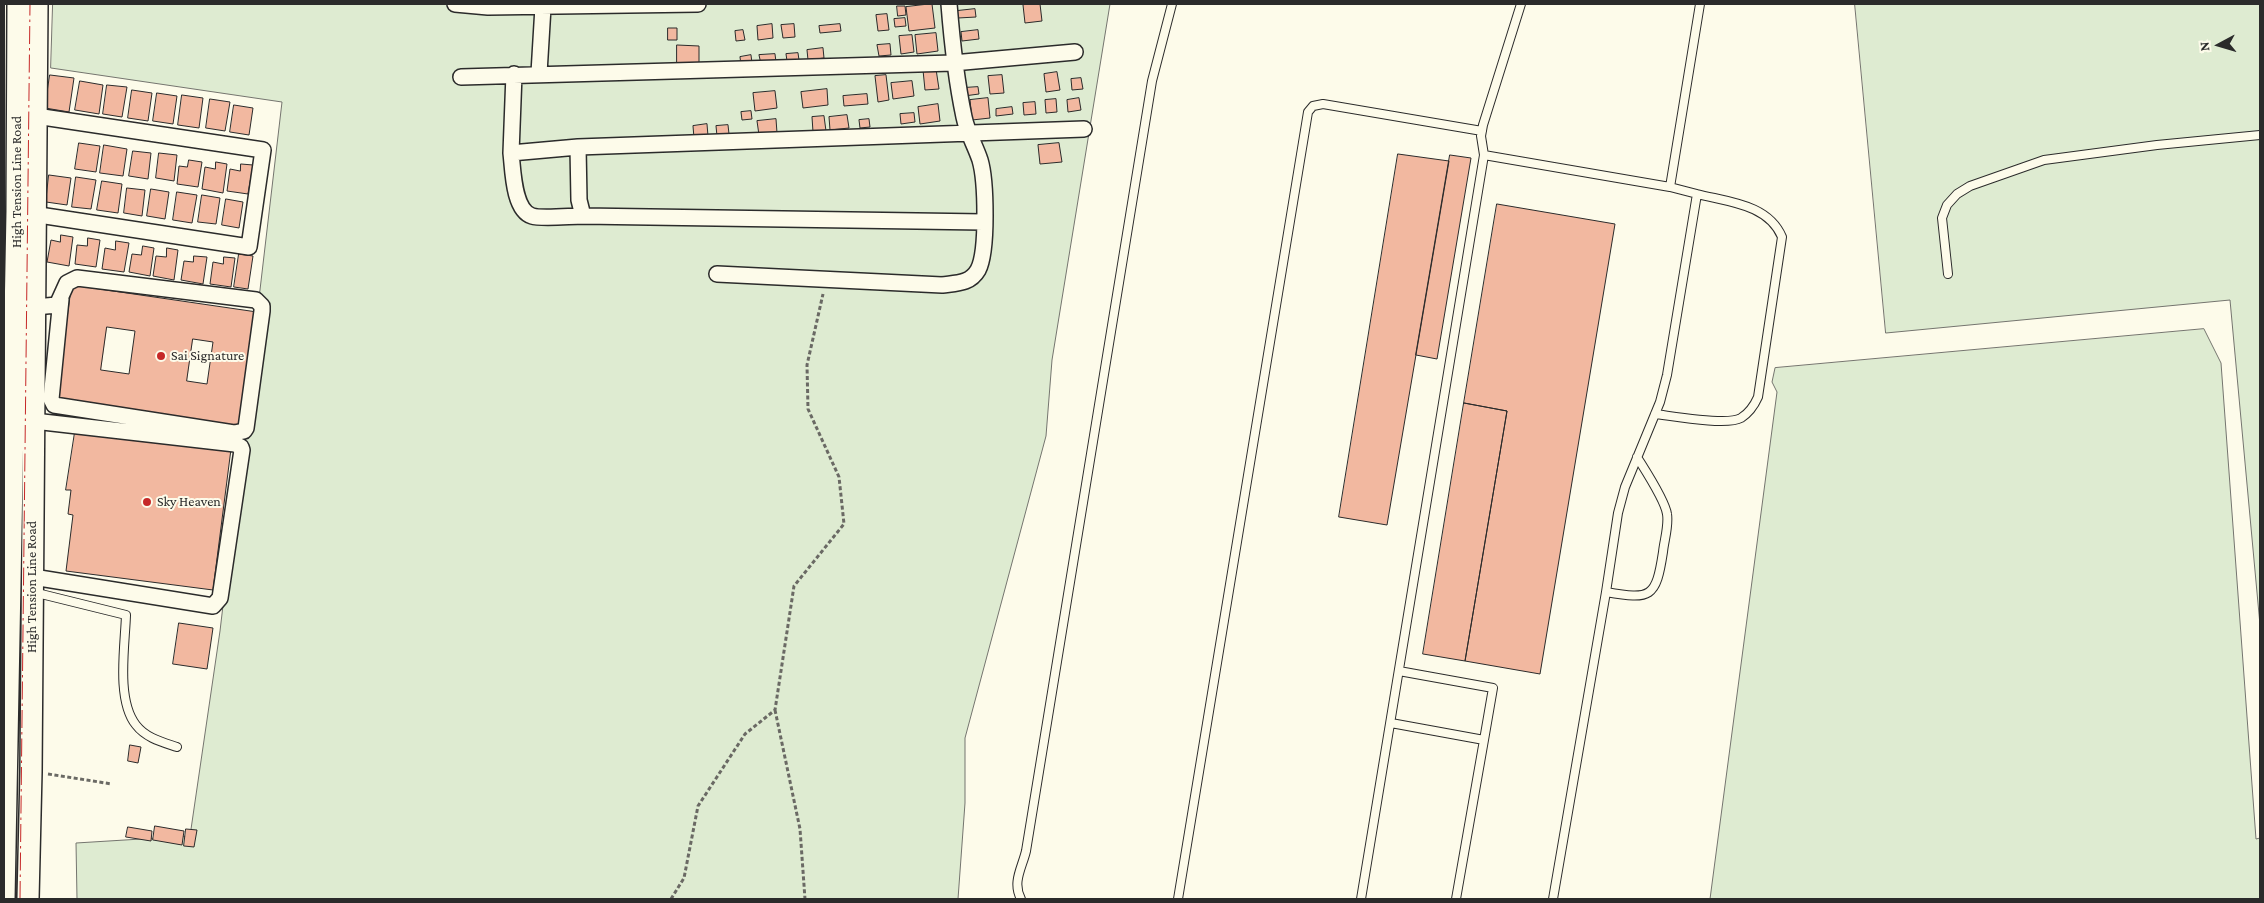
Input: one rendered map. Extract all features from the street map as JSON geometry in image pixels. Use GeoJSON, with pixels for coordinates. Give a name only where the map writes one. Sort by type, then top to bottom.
{"type":"FeatureCollection","features":[{"type":"Feature","properties":{"kind":"main road","name":"High Tension Line Road"},"geometry":{"type":"LineString","coordinates":[[18,4],[26,213],[43,388],[34,421],[28,899]]}},
{"type":"Feature","properties":{"kind":"main road","name":"High Tension Line Road"},"geometry":{"type":"LineString","coordinates":[[4,899],[7,585],[26,213],[36,116],[37,4]]}},
{"type":"Feature","properties":{"kind":"street"},"geometry":{"type":"LineString","coordinates":[[455,4],[488,7],[698,4]]}},
{"type":"Feature","properties":{"kind":"street"},"geometry":{"type":"LineString","coordinates":[[717,274],[942,285],[964,282],[978,270],[983,255],[984,181],[980,160],[969,134],[953,63],[949,4]]}},
{"type":"Feature","properties":{"kind":"street"},"geometry":{"type":"LineString","coordinates":[[539,73],[543,7]]}},
{"type":"Feature","properties":{"kind":"street"},"geometry":{"type":"LineString","coordinates":[[462,76],[953,63],[1075,52]]}},
{"type":"Feature","properties":{"kind":"street"},"geometry":{"type":"LineString","coordinates":[[514,74],[511,153],[516,198],[522,209],[532,216],[984,222]]}},
{"type":"Feature","properties":{"kind":"street"},"geometry":{"type":"LineString","coordinates":[[26,213],[249,247],[263,150],[36,116]]}},
{"type":"Feature","properties":{"kind":"street"},"geometry":{"type":"LineString","coordinates":[[511,153],[578,147],[1084,129]]}},
{"type":"Feature","properties":{"kind":"street"},"geometry":{"type":"LineString","coordinates":[[578,147],[579,200],[583,216]]}},
{"type":"Feature","properties":{"kind":"street"},"geometry":{"type":"LineString","coordinates":[[77,278],[252,299],[260,304],[262,311],[248,421],[244,431],[234,433],[57,407],[43,388],[61,299],[67,283],[77,278]]}},
{"type":"Feature","properties":{"kind":"street"},"geometry":{"type":"LineString","coordinates":[[35,306],[57,306],[61,299]]}},
{"type":"Feature","properties":{"kind":"street"},"geometry":{"type":"LineString","coordinates":[[32,584],[213,606],[217,604],[220,598],[242,450],[241,447],[235,444],[34,421]]}},
{"type":"Feature","properties":{"kind":"lane"},"geometry":{"type":"LineString","coordinates":[[1021,899],[1017,892],[1016,883],[1026,851],[1152,81],[1172,4]]}},
{"type":"Feature","properties":{"kind":"lane"},"geometry":{"type":"LineString","coordinates":[[1361,899],[1484,155],[1482,131],[1520,4]]}},
{"type":"Feature","properties":{"kind":"lane"},"geometry":{"type":"LineString","coordinates":[[1670,187],[1700,4]]}},
{"type":"Feature","properties":{"kind":"lane"},"geometry":{"type":"LineString","coordinates":[[1178,899],[1308,112],[1313,106],[1323,104],[1482,131]]}},
{"type":"Feature","properties":{"kind":"lane"},"geometry":{"type":"LineString","coordinates":[[1948,274],[1942,218],[1947,205],[1957,194],[1970,186],[2044,160],[2157,144],[2260,135]]}},
{"type":"Feature","properties":{"kind":"lane"},"geometry":{"type":"LineString","coordinates":[[1484,155],[1670,187],[1757,210],[1768,216],[1778,228],[1782,237],[1758,397],[1752,408],[1740,419],[1727,421],[1655,414]]}},
{"type":"Feature","properties":{"kind":"lane"},"geometry":{"type":"LineString","coordinates":[[1553,899],[1618,513],[1625,487],[1655,414],[1667,375],[1697,194]]}},
{"type":"Feature","properties":{"kind":"lane"},"geometry":{"type":"LineString","coordinates":[[1606,592],[1641,596],[1649,593],[1659,580],[1667,514],[1637,457]]}},
{"type":"Feature","properties":{"kind":"lane"},"geometry":{"type":"LineString","coordinates":[[32,584],[126,615],[123,686],[127,709],[136,726],[150,737],[177,747]]}},
{"type":"Feature","properties":{"kind":"lane"},"geometry":{"type":"LineString","coordinates":[[1400,671],[1493,688],[1456,899]]}},
{"type":"Feature","properties":{"kind":"lane"},"geometry":{"type":"LineString","coordinates":[[1391,723],[1484,740]]}},
{"type":"Feature","properties":{"kind":"path"},"geometry":{"type":"LineString","coordinates":[[805,899],[800,829],[775,710],[794,586],[844,524],[840,477],[808,409],[807,365],[827,279]]}},
{"type":"Feature","properties":{"kind":"path"},"geometry":{"type":"LineString","coordinates":[[671,899],[684,878],[698,806],[745,734],[775,710]]}},
{"type":"Feature","properties":{"kind":"path"},"geometry":{"type":"LineString","coordinates":[[52,775],[112,784]]}},
{"type":"Feature","properties":{"kind":"green space"},"geometry":{"type":"Polygon","coordinates":[[[53,4],[1110,4],[1052,360],[1046,436],[965,738],[965,803],[958,899],[77,899],[76,843],[190,836],[220,631],[282,102],[51,68],[53,4]]]}},
{"type":"Feature","properties":{"kind":"green space"},"geometry":{"type":"Polygon","coordinates":[[[1855,4],[2260,4],[2260,625],[2230,300],[1886,333],[1855,4]]]}},
{"type":"Feature","properties":{"kind":"green space"},"geometry":{"type":"Polygon","coordinates":[[[2204,329],[2221,363],[2256,839],[2260,838],[2260,899],[1710,899],[1777,392],[1772,382],[1775,368],[2204,329]]]}},
{"type":"Feature","properties":{"kind":"building"},"geometry":{"type":"Polygon","coordinates":[[[932,4],[935,28],[909,31],[906,7],[932,4]]]}},
{"type":"Feature","properties":{"kind":"building"},"geometry":{"type":"Polygon","coordinates":[[[1040,4],[1042,21],[1025,23],[1023,5],[1040,4]]]}},
{"type":"Feature","properties":{"kind":"building"},"geometry":{"type":"Polygon","coordinates":[[[897,6],[905,6],[906,15],[898,16],[897,6]]]}},
{"type":"Feature","properties":{"kind":"building"},"geometry":{"type":"Polygon","coordinates":[[[975,9],[976,17],[958,18],[957,11],[975,9]]]}},
{"type":"Feature","properties":{"kind":"building"},"geometry":{"type":"Polygon","coordinates":[[[887,14],[889,30],[878,31],[876,15],[887,14]]]}},
{"type":"Feature","properties":{"kind":"building"},"geometry":{"type":"Polygon","coordinates":[[[905,18],[906,26],[895,27],[894,19],[905,18]]]}},
{"type":"Feature","properties":{"kind":"building"},"geometry":{"type":"Polygon","coordinates":[[[772,24],[773,38],[758,40],[757,26],[772,24]]]}},
{"type":"Feature","properties":{"kind":"building"},"geometry":{"type":"Polygon","coordinates":[[[794,24],[795,37],[783,38],[781,25],[794,24]]]}},
{"type":"Feature","properties":{"kind":"building"},"geometry":{"type":"Polygon","coordinates":[[[840,24],[841,31],[820,33],[819,26],[840,24]]]}},
{"type":"Feature","properties":{"kind":"building"},"geometry":{"type":"Polygon","coordinates":[[[668,28],[677,28],[677,40],[668,40],[668,28]]]}},
{"type":"Feature","properties":{"kind":"building"},"geometry":{"type":"Polygon","coordinates":[[[743,30],[745,40],[736,41],[735,31],[743,30]]]}},
{"type":"Feature","properties":{"kind":"building"},"geometry":{"type":"Polygon","coordinates":[[[978,30],[979,39],[962,41],[961,32],[978,30]]]}},
{"type":"Feature","properties":{"kind":"building"},"geometry":{"type":"Polygon","coordinates":[[[936,33],[938,51],[917,54],[915,35],[936,33]]]}},
{"type":"Feature","properties":{"kind":"building"},"geometry":{"type":"Polygon","coordinates":[[[912,35],[914,52],[901,54],[899,36],[912,35]]]}},
{"type":"Feature","properties":{"kind":"building"},"geometry":{"type":"Polygon","coordinates":[[[890,44],[891,55],[879,56],[877,45],[890,44]]]}},
{"type":"Feature","properties":{"kind":"building"},"geometry":{"type":"Polygon","coordinates":[[[677,45],[699,46],[699,63],[677,63],[677,45]]]}},
{"type":"Feature","properties":{"kind":"building"},"geometry":{"type":"Polygon","coordinates":[[[823,48],[824,58],[808,60],[807,50],[823,48]]]}},
{"type":"Feature","properties":{"kind":"building"},"geometry":{"type":"Polygon","coordinates":[[[798,53],[799,60],[787,61],[786,54],[798,53]]]}},
{"type":"Feature","properties":{"kind":"building"},"geometry":{"type":"Polygon","coordinates":[[[775,54],[776,62],[761,64],[759,55],[775,54]]]}},
{"type":"Feature","properties":{"kind":"building"},"geometry":{"type":"Polygon","coordinates":[[[751,55],[752,63],[741,65],[740,57],[751,55]]]}},
{"type":"Feature","properties":{"kind":"building"},"geometry":{"type":"Polygon","coordinates":[[[936,69],[939,89],[925,90],[923,70],[936,69]]]}},
{"type":"Feature","properties":{"kind":"building"},"geometry":{"type":"Polygon","coordinates":[[[1057,72],[1060,90],[1046,92],[1044,74],[1057,72]]]}},
{"type":"Feature","properties":{"kind":"building"},"geometry":{"type":"Polygon","coordinates":[[[50,75],[74,78],[69,112],[45,108],[50,75]]]}},
{"type":"Feature","properties":{"kind":"building"},"geometry":{"type":"Polygon","coordinates":[[[886,75],[889,100],[878,102],[875,76],[886,75]]]}},
{"type":"Feature","properties":{"kind":"building"},"geometry":{"type":"Polygon","coordinates":[[[1002,75],[1004,93],[990,94],[988,76],[1002,75]]]}},
{"type":"Feature","properties":{"kind":"building"},"geometry":{"type":"Polygon","coordinates":[[[1081,78],[1083,89],[1072,90],[1071,79],[1081,78]]]}},
{"type":"Feature","properties":{"kind":"building"},"geometry":{"type":"Polygon","coordinates":[[[80,81],[103,85],[99,114],[75,110],[80,81]]]}},
{"type":"Feature","properties":{"kind":"building"},"geometry":{"type":"Polygon","coordinates":[[[912,81],[914,96],[893,99],[891,83],[912,81]]]}},
{"type":"Feature","properties":{"kind":"building"},"geometry":{"type":"Polygon","coordinates":[[[107,85],[127,87],[122,117],[103,114],[107,85]]]}},
{"type":"Feature","properties":{"kind":"building"},"geometry":{"type":"Polygon","coordinates":[[[978,87],[979,94],[964,96],[963,88],[978,87]]]}},
{"type":"Feature","properties":{"kind":"building"},"geometry":{"type":"Polygon","coordinates":[[[827,89],[828,105],[803,108],[801,92],[827,89]]]}},
{"type":"Feature","properties":{"kind":"building"},"geometry":{"type":"Polygon","coordinates":[[[132,90],[152,93],[148,121],[128,118],[132,90]]]}},
{"type":"Feature","properties":{"kind":"building"},"geometry":{"type":"Polygon","coordinates":[[[775,91],[777,108],[755,111],[753,93],[775,91]]]}},
{"type":"Feature","properties":{"kind":"building"},"geometry":{"type":"Polygon","coordinates":[[[157,93],[177,96],[173,124],[153,121],[157,93]]]}},
{"type":"Feature","properties":{"kind":"building"},"geometry":{"type":"Polygon","coordinates":[[[867,94],[868,104],[844,106],[843,96],[867,94]]]}},
{"type":"Feature","properties":{"kind":"building"},"geometry":{"type":"Polygon","coordinates":[[[182,95],[203,98],[199,128],[178,125],[182,95]]]}},
{"type":"Feature","properties":{"kind":"building"},"geometry":{"type":"Polygon","coordinates":[[[988,98],[990,118],[972,120],[970,100],[988,98]]]}},
{"type":"Feature","properties":{"kind":"building"},"geometry":{"type":"Polygon","coordinates":[[[1079,98],[1081,110],[1068,112],[1067,100],[1079,98]]]}},
{"type":"Feature","properties":{"kind":"building"},"geometry":{"type":"Polygon","coordinates":[[[210,99],[230,102],[225,131],[206,128],[210,99]]]}},
{"type":"Feature","properties":{"kind":"building"},"geometry":{"type":"Polygon","coordinates":[[[1056,99],[1057,112],[1046,113],[1045,100],[1056,99]]]}},
{"type":"Feature","properties":{"kind":"building"},"geometry":{"type":"Polygon","coordinates":[[[1035,102],[1036,114],[1024,115],[1023,103],[1035,102]]]}},
{"type":"Feature","properties":{"kind":"building"},"geometry":{"type":"Polygon","coordinates":[[[938,104],[940,121],[920,124],[918,107],[938,104]]]}},
{"type":"Feature","properties":{"kind":"building"},"geometry":{"type":"Polygon","coordinates":[[[234,105],[253,108],[249,135],[230,132],[234,105]]]}},
{"type":"Feature","properties":{"kind":"building"},"geometry":{"type":"Polygon","coordinates":[[[1012,107],[1013,114],[996,116],[996,109],[1012,107]]]}},
{"type":"Feature","properties":{"kind":"building"},"geometry":{"type":"Polygon","coordinates":[[[751,111],[752,119],[742,120],[741,112],[751,111]]]}},
{"type":"Feature","properties":{"kind":"building"},"geometry":{"type":"Polygon","coordinates":[[[914,113],[915,122],[901,124],[900,114],[914,113]]]}},
{"type":"Feature","properties":{"kind":"building"},"geometry":{"type":"Polygon","coordinates":[[[847,115],[849,128],[830,130],[829,117],[847,115]]]}},
{"type":"Feature","properties":{"kind":"building"},"geometry":{"type":"Polygon","coordinates":[[[824,116],[826,131],[813,132],[812,117],[824,116]]]}},
{"type":"Feature","properties":{"kind":"building"},"geometry":{"type":"Polygon","coordinates":[[[776,119],[777,133],[759,135],[757,121],[776,119]]]}},
{"type":"Feature","properties":{"kind":"building"},"geometry":{"type":"Polygon","coordinates":[[[869,119],[870,127],[860,128],[859,120],[869,119]]]}},
{"type":"Feature","properties":{"kind":"building"},"geometry":{"type":"Polygon","coordinates":[[[707,124],[708,136],[694,138],[693,126],[707,124]]]}},
{"type":"Feature","properties":{"kind":"building"},"geometry":{"type":"Polygon","coordinates":[[[728,125],[729,134],[717,136],[716,126],[728,125]]]}},
{"type":"Feature","properties":{"kind":"building"},"geometry":{"type":"Polygon","coordinates":[[[79,143],[100,146],[96,172],[75,169],[79,143]]]}},
{"type":"Feature","properties":{"kind":"building"},"geometry":{"type":"Polygon","coordinates":[[[1059,143],[1062,162],[1040,164],[1038,145],[1059,143]]]}},
{"type":"Feature","properties":{"kind":"building"},"geometry":{"type":"Polygon","coordinates":[[[104,145],[127,149],[123,176],[100,173],[104,145]]]}},
{"type":"Feature","properties":{"kind":"building"},"geometry":{"type":"Polygon","coordinates":[[[133,151],[151,153],[148,179],[129,176],[133,151]]]}},
{"type":"Feature","properties":{"kind":"building"},"geometry":{"type":"Polygon","coordinates":[[[159,153],[177,155],[174,181],[156,178],[159,153]]]}},
{"type":"Feature","properties":{"kind":"building"},"geometry":{"type":"Polygon","coordinates":[[[1398,154],[1449,161],[1387,525],[1339,517],[1398,154]]]}},
{"type":"Feature","properties":{"kind":"building"},"geometry":{"type":"Polygon","coordinates":[[[1450,155],[1471,158],[1437,359],[1416,355],[1450,155]]]}},
{"type":"Feature","properties":{"kind":"building"},"geometry":{"type":"Polygon","coordinates":[[[189,160],[202,162],[198,187],[177,184],[179,166],[187,167],[189,160]]]}},
{"type":"Feature","properties":{"kind":"building"},"geometry":{"type":"Polygon","coordinates":[[[216,162],[227,164],[223,193],[202,189],[205,167],[215,169],[216,162]]]}},
{"type":"Feature","properties":{"kind":"building"},"geometry":{"type":"Polygon","coordinates":[[[241,164],[253,165],[248,194],[227,191],[230,169],[240,171],[241,164]]]}},
{"type":"Feature","properties":{"kind":"building"},"geometry":{"type":"Polygon","coordinates":[[[49,175],[71,178],[67,205],[46,202],[49,175]]]}},
{"type":"Feature","properties":{"kind":"building"},"geometry":{"type":"Polygon","coordinates":[[[76,177],[96,180],[91,209],[72,207],[76,177]]]}},
{"type":"Feature","properties":{"kind":"building"},"geometry":{"type":"Polygon","coordinates":[[[102,181],[122,184],[118,213],[97,210],[102,181]]]}},
{"type":"Feature","properties":{"kind":"building"},"geometry":{"type":"Polygon","coordinates":[[[127,188],[145,190],[142,216],[124,213],[127,188]]]}},
{"type":"Feature","properties":{"kind":"building"},"geometry":{"type":"Polygon","coordinates":[[[151,189],[169,192],[165,219],[147,216],[151,189]]]}},
{"type":"Feature","properties":{"kind":"building"},"geometry":{"type":"Polygon","coordinates":[[[177,192],[197,195],[192,223],[173,220],[177,192]]]}},
{"type":"Feature","properties":{"kind":"building"},"geometry":{"type":"Polygon","coordinates":[[[202,195],[220,198],[216,224],[198,222],[202,195]]]}},
{"type":"Feature","properties":{"kind":"building"},"geometry":{"type":"Polygon","coordinates":[[[226,199],[243,202],[239,228],[222,225],[226,199]]]}},
{"type":"Feature","properties":{"kind":"building"},"geometry":{"type":"Polygon","coordinates":[[[1497,204],[1615,224],[1540,674],[1465,661],[1507,411],[1464,403],[1497,204]]]}},
{"type":"Feature","properties":{"kind":"building"},"geometry":{"type":"Polygon","coordinates":[[[61,235],[73,237],[69,266],[47,262],[51,240],[60,242],[61,235]]]}},
{"type":"Feature","properties":{"kind":"building"},"geometry":{"type":"Polygon","coordinates":[[[88,238],[100,240],[96,267],[75,264],[77,245],[87,246],[88,238]]]}},
{"type":"Feature","properties":{"kind":"building"},"geometry":{"type":"Polygon","coordinates":[[[116,241],[129,243],[124,272],[102,269],[105,248],[115,250],[116,241]]]}},
{"type":"Feature","properties":{"kind":"building"},"geometry":{"type":"Polygon","coordinates":[[[143,246],[154,248],[150,276],[129,272],[132,254],[141,255],[143,246]]]}},
{"type":"Feature","properties":{"kind":"building"},"geometry":{"type":"Polygon","coordinates":[[[167,248],[178,250],[174,280],[153,276],[156,256],[166,257],[167,248]]]}},
{"type":"Feature","properties":{"kind":"building"},"geometry":{"type":"Polygon","coordinates":[[[239,254],[253,256],[248,289],[234,287],[239,254]]]}},
{"type":"Feature","properties":{"kind":"building"},"geometry":{"type":"Polygon","coordinates":[[[194,256],[207,257],[203,284],[181,280],[184,261],[193,262],[194,256]]]}},
{"type":"Feature","properties":{"kind":"building"},"geometry":{"type":"Polygon","coordinates":[[[224,257],[235,258],[231,287],[210,284],[213,262],[223,264],[224,257]]]}},
{"type":"Feature","properties":{"kind":"building","name":"Sai Signature"},"geometry":{"type":"Polygon","coordinates":[[[72,285],[257,312],[240,426],[56,399],[72,285]],[[107,327],[101,370],[129,374],[135,331],[107,327]],[[193,339],[187,381],[207,384],[213,342],[193,339]]]}},
{"type":"Feature","properties":{"kind":"building"},"geometry":{"type":"Polygon","coordinates":[[[1464,403],[1507,411],[1465,661],[1423,654],[1464,403]]]}},
{"type":"Feature","properties":{"kind":"building","name":"Sky Heaven"},"geometry":{"type":"Polygon","coordinates":[[[75,432],[231,449],[213,590],[66,571],[73,515],[68,514],[71,490],[66,490],[75,432]]]}},
{"type":"Feature","properties":{"kind":"building"},"geometry":{"type":"Polygon","coordinates":[[[179,623],[213,628],[207,669],[173,664],[179,623]]]}},
{"type":"Feature","properties":{"kind":"building"},"geometry":{"type":"Polygon","coordinates":[[[130,745],[141,747],[138,763],[128,761],[130,745]]]}},
{"type":"Feature","properties":{"kind":"building"},"geometry":{"type":"Polygon","coordinates":[[[155,826],[184,831],[182,845],[153,840],[155,826]]]}},
{"type":"Feature","properties":{"kind":"building"},"geometry":{"type":"Polygon","coordinates":[[[128,827],[152,831],[151,841],[126,837],[128,827]]]}},
{"type":"Feature","properties":{"kind":"building"},"geometry":{"type":"Polygon","coordinates":[[[186,829],[197,830],[194,847],[184,846],[186,829]]]}},
{"type":"Feature","properties":{"kind":"power"},"geometry":{"type":"LineString","coordinates":[[20,899],[30,4]]}},
{"type":"Feature","properties":{"kind":"place","name":"Sai Signature"},"geometry":{"type":"Point","coordinates":[161,356]}},
{"type":"Feature","properties":{"kind":"place","name":"Sky Heaven"},"geometry":{"type":"Point","coordinates":[147,502]}}]}
